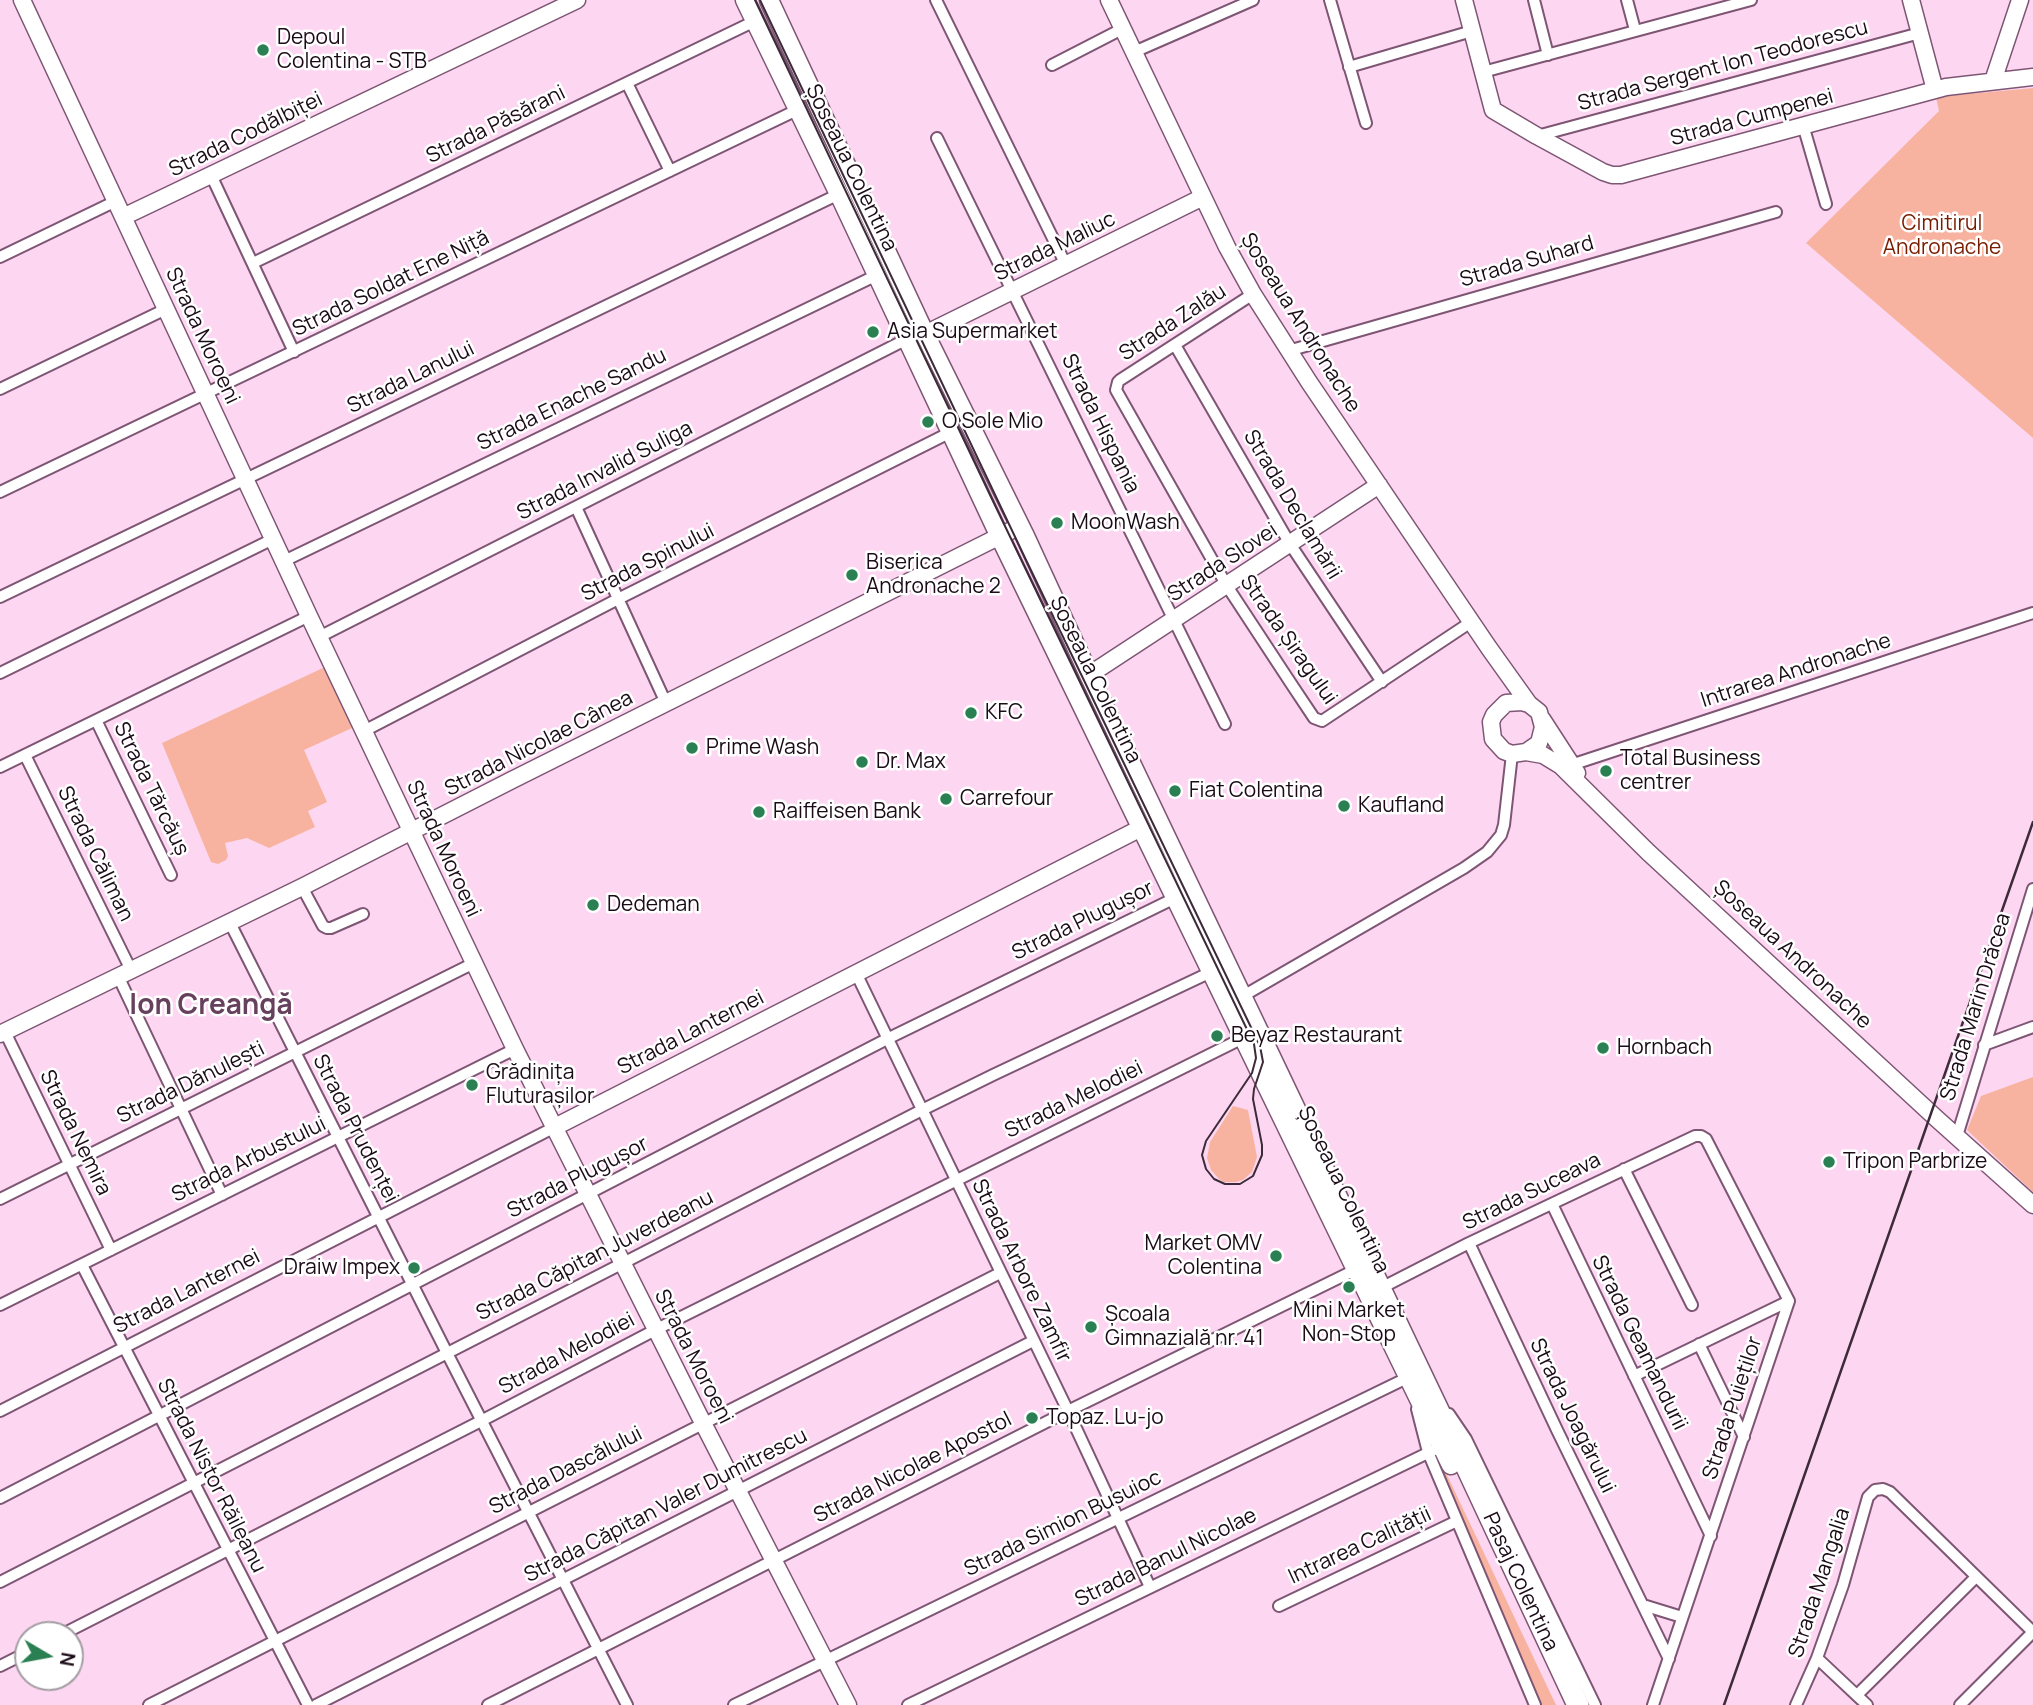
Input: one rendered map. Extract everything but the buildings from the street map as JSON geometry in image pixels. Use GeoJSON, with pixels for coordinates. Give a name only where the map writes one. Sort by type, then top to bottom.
{"type":"FeatureCollection","features":[{"type":"Feature","properties":{"kind":"highway","name":"Pasaj Colentina"},"geometry":{"type":"LineString","coordinates":[[1446,1456],[1564,1705]]}},
{"type":"Feature","properties":{"kind":"highway","name":"Pasaj Colentina"},"geometry":{"type":"LineString","coordinates":[[1446,1456],[1578,1705]]}},
{"type":"Feature","properties":{"kind":"main road","name":"Șoseaua Colentina"},"geometry":{"type":"LineString","coordinates":[[745,0],[877,275],[916,337],[1020,526],[1381,1287],[1446,1456]]}},
{"type":"Feature","properties":{"kind":"main road","name":"Șoseaua Colentina"},"geometry":{"type":"LineString","coordinates":[[769,0],[916,337],[951,432],[1000,537],[1357,1269],[1417,1378]]}},
{"type":"Feature","properties":{"kind":"street","name":"Strada Moroeni"},"geometry":{"type":"LineString","coordinates":[[22,0],[309,616],[553,1128],[848,1705]]}},
{"type":"Feature","properties":{"kind":"street","name":"Strada Codălbiței"},"geometry":{"type":"LineString","coordinates":[[123,217],[577,0]]}},
{"type":"Feature","properties":{"kind":"street"},"geometry":{"type":"LineString","coordinates":[[936,0],[1066,265]]}},
{"type":"Feature","properties":{"kind":"street","name":"Șoseaua Andronache"},"geometry":{"type":"LineString","coordinates":[[1109,0],[1203,197],[1253,294],[1288,351],[1529,704]]}},
{"type":"Feature","properties":{"kind":"street"},"geometry":{"type":"LineString","coordinates":[[1134,52],[1230,5],[1253,0]]}},
{"type":"Feature","properties":{"kind":"street"},"geometry":{"type":"LineString","coordinates":[[1329,0],[1366,123]]}},
{"type":"Feature","properties":{"kind":"street"},"geometry":{"type":"LineString","coordinates":[[1464,0],[1483,72],[1723,4],[1751,0]]}},
{"type":"Feature","properties":{"kind":"street"},"geometry":{"type":"LineString","coordinates":[[1534,0],[1548,55]]}},
{"type":"Feature","properties":{"kind":"street"},"geometry":{"type":"LineString","coordinates":[[1627,0],[1635,30]]}},
{"type":"Feature","properties":{"kind":"street"},"geometry":{"type":"LineString","coordinates":[[1911,0],[1935,90]]}},
{"type":"Feature","properties":{"kind":"street"},"geometry":{"type":"LineString","coordinates":[[1993,81],[2020,0]]}},
{"type":"Feature","properties":{"kind":"street","name":"Strada Păsărani"},"geometry":{"type":"LineString","coordinates":[[253,263],[755,21]]}},
{"type":"Feature","properties":{"kind":"street"},"geometry":{"type":"LineString","coordinates":[[1052,65],[1122,29]]}},
{"type":"Feature","properties":{"kind":"street"},"geometry":{"type":"LineString","coordinates":[[1349,67],[1472,31]]}},
{"type":"Feature","properties":{"kind":"street","name":"Strada Sergent Ion Teodorescu"},"geometry":{"type":"LineString","coordinates":[[1537,136],[1920,33]]}},
{"type":"Feature","properties":{"kind":"street","name":"Strada Cumpenei"},"geometry":{"type":"LineString","coordinates":[[1483,72],[1491,107],[1496,112],[1603,172],[1616,176],[1935,90],[2033,77]]}},
{"type":"Feature","properties":{"kind":"street"},"geometry":{"type":"LineString","coordinates":[[627,83],[670,171]]}},
{"type":"Feature","properties":{"kind":"street","name":"Strada Soldat Ene Niță"},"geometry":{"type":"LineString","coordinates":[[0,492],[797,110]]}},
{"type":"Feature","properties":{"kind":"street"},"geometry":{"type":"LineString","coordinates":[[1803,125],[1826,204]]}},
{"type":"Feature","properties":{"kind":"street","name":"Strada Hispania"},"geometry":{"type":"LineString","coordinates":[[937,138],[1225,724]]}},
{"type":"Feature","properties":{"kind":"street"},"geometry":{"type":"LineString","coordinates":[[211,175],[294,352]]}},
{"type":"Feature","properties":{"kind":"street","name":"Strada Lanului"},"geometry":{"type":"LineString","coordinates":[[0,597],[839,194]]}},
{"type":"Feature","properties":{"kind":"street","name":"Strada Maliuc"},"geometry":{"type":"LineString","coordinates":[[916,337],[1203,197]]}},
{"type":"Feature","properties":{"kind":"street"},"geometry":{"type":"LineString","coordinates":[[0,257],[116,201]]}},
{"type":"Feature","properties":{"kind":"street","name":"Strada Suhard"},"geometry":{"type":"LineString","coordinates":[[1288,351],[1776,212]]}},
{"type":"Feature","properties":{"kind":"street","name":"Strada Enache Sandu"},"geometry":{"type":"LineString","coordinates":[[284,561],[877,275]]}},
{"type":"Feature","properties":{"kind":"street","name":"Strada Zalău"},"geometry":{"type":"LineString","coordinates":[[1116,387],[1121,380],[1253,294]]}},
{"type":"Feature","properties":{"kind":"street"},"geometry":{"type":"LineString","coordinates":[[0,389],[166,309]]}},
{"type":"Feature","properties":{"kind":"street","name":"Strada Invalid Suliga"},"geometry":{"type":"LineString","coordinates":[[319,637],[916,337]]}},
{"type":"Feature","properties":{"kind":"street","name":"Strada Declamării"},"geometry":{"type":"LineString","coordinates":[[1175,345],[1290,544],[1382,682]]}},
{"type":"Feature","properties":{"kind":"street","name":"Strada Șiragului"},"geometry":{"type":"LineString","coordinates":[[1116,387],[1117,394],[1227,586],[1317,720],[1325,720],[1471,621]]}},
{"type":"Feature","properties":{"kind":"street","name":"Strada Spinului"},"geometry":{"type":"LineString","coordinates":[[364,732],[618,599],[951,432]]}},
{"type":"Feature","properties":{"kind":"street","name":"Strada Slovei"},"geometry":{"type":"LineString","coordinates":[[1089,675],[1379,485]]}},
{"type":"Feature","properties":{"kind":"street"},"geometry":{"type":"LineString","coordinates":[[576,508],[666,703]]}},
{"type":"Feature","properties":{"kind":"street","name":"Strada Nicolae Cânea"},"geometry":{"type":"LineString","coordinates":[[2,1033],[302,887],[1020,526]]}},
{"type":"Feature","properties":{"kind":"street"},"geometry":{"type":"LineString","coordinates":[[0,673],[274,539]]}},
{"type":"Feature","properties":{"kind":"street","name":"Intrarea Andronache"},"geometry":{"type":"LineString","coordinates":[[1572,765],[2033,613]]}},
{"type":"Feature","properties":{"kind":"street"},"geometry":{"type":"LineString","coordinates":[[0,767],[309,616]]}},
{"type":"Feature","properties":{"kind":"street","name":"Șoseaua Andronache"},"geometry":{"type":"LineString","coordinates":[[1489,648],[1502,683],[1499,708]]}},
{"type":"Feature","properties":{"kind":"street"},"geometry":{"type":"LineString","coordinates":[[1514,701],[1529,704],[1539,712],[1542,719],[1543,727],[1538,743],[1519,753],[1498,746],[1493,739],[1491,722],[1499,708],[1514,701]]}},
{"type":"Feature","properties":{"kind":"street","name":"Șoseaua Andronache"},"geometry":{"type":"LineString","coordinates":[[1542,719],[1600,803]]}},
{"type":"Feature","properties":{"kind":"street","name":"Strada Tărcăuș"},"geometry":{"type":"LineString","coordinates":[[96,720],[171,875]]}},
{"type":"Feature","properties":{"kind":"street"},"geometry":{"type":"LineString","coordinates":[[1243,996],[1487,852],[1495,844],[1504,825],[1519,753]]}},
{"type":"Feature","properties":{"kind":"street","name":"Șoseaua Andronache"},"geometry":{"type":"LineString","coordinates":[[1519,753],[1543,755],[1553,760],[1648,852],[2033,1205]]}},
{"type":"Feature","properties":{"kind":"street","name":"Strada Căliman"},"geometry":{"type":"LineString","coordinates":[[25,755],[124,973],[181,1109],[222,1195]]}},
{"type":"Feature","properties":{"kind":"street","name":"Strada Lanternei"},"geometry":{"type":"LineString","coordinates":[[0,1411],[1141,828]]}},
{"type":"Feature","properties":{"kind":"street"},"geometry":{"type":"LineString","coordinates":[[302,887],[323,926],[327,928],[363,914]]}},
{"type":"Feature","properties":{"kind":"street","name":"Strada Marin Drăcea"},"geometry":{"type":"LineString","coordinates":[[1956,1136],[2033,889]]}},
{"type":"Feature","properties":{"kind":"street","name":"Strada Plugușor"},"geometry":{"type":"LineString","coordinates":[[0,1498],[887,1039],[1175,898]]}},
{"type":"Feature","properties":{"kind":"street","name":"Strada Prudenței"},"geometry":{"type":"LineString","coordinates":[[229,921],[627,1705]]}},
{"type":"Feature","properties":{"kind":"street","name":"Strada Dănulești"},"geometry":{"type":"LineString","coordinates":[[0,1199],[474,964]]}},
{"type":"Feature","properties":{"kind":"street","name":"Strada Căpitan Juverdeanu"},"geometry":{"type":"LineString","coordinates":[[0,1581],[922,1110],[1211,972]]}},
{"type":"Feature","properties":{"kind":"street","name":"Strada Arbore Zamfir"},"geometry":{"type":"LineString","coordinates":[[856,973],[1150,1587]]}},
{"type":"Feature","properties":{"kind":"street"},"geometry":{"type":"LineString","coordinates":[[1984,1045],[2033,1027]]}},
{"type":"Feature","properties":{"kind":"street","name":"Strada Nemira"},"geometry":{"type":"LineString","coordinates":[[2,1033],[111,1250]]}},
{"type":"Feature","properties":{"kind":"street","name":"Strada Melodiei"},"geometry":{"type":"LineString","coordinates":[[84,1623],[657,1329],[1243,1038]]}},
{"type":"Feature","properties":{"kind":"street","name":"Strada Arbustului"},"geometry":{"type":"LineString","coordinates":[[0,1305],[515,1049]]}},
{"type":"Feature","properties":{"kind":"street","name":"Strada Suceava"},"geometry":{"type":"LineString","coordinates":[[1381,1287],[1623,1169],[1695,1136],[1701,1136],[1706,1139],[1789,1301]]}},
{"type":"Feature","properties":{"kind":"street"},"geometry":{"type":"LineString","coordinates":[[1623,1169],[1692,1305]]}},
{"type":"Feature","properties":{"kind":"street","name":"Strada Geamandurii"},"geometry":{"type":"LineString","coordinates":[[1552,1204],[1710,1536]]}},
{"type":"Feature","properties":{"kind":"street","name":"Strada Joagărului"},"geometry":{"type":"LineString","coordinates":[[1469,1243],[1669,1659]]}},
{"type":"Feature","properties":{"kind":"street","name":"Strada Nistor Răileanu"},"geometry":{"type":"LineString","coordinates":[[82,1265],[308,1705]]}},
{"type":"Feature","properties":{"kind":"street","name":"Strada Nicolae Apostol"},"geometry":{"type":"LineString","coordinates":[[488,1705],[1068,1411],[1357,1269]]}},
{"type":"Feature","properties":{"kind":"street","name":"Strada Dascălului"},"geometry":{"type":"LineString","coordinates":[[149,1705],[1000,1273]]}},
{"type":"Feature","properties":{"kind":"street"},"geometry":{"type":"LineString","coordinates":[[1634,1376],[1789,1301]]}},
{"type":"Feature","properties":{"kind":"street","name":"Strada Puieților"},"geometry":{"type":"LineString","coordinates":[[1653,1705],[1789,1301]]}},
{"type":"Feature","properties":{"kind":"street","name":"Strada Căpitan Valer Dumitrescu"},"geometry":{"type":"LineString","coordinates":[[316,1705],[1033,1341]]}},
{"type":"Feature","properties":{"kind":"street"},"geometry":{"type":"LineString","coordinates":[[1699,1344],[1744,1437]]}},
{"type":"Feature","properties":{"kind":"street","name":"Șoseaua Colentina"},"geometry":{"type":"LineString","coordinates":[[1417,1378],[1446,1456],[1457,1521],[1535,1705]]}},
{"type":"Feature","properties":{"kind":"street","name":"Șoseaua Colentina"},"geometry":{"type":"LineString","coordinates":[[1417,1378],[1466,1439],[1595,1705]]}},
{"type":"Feature","properties":{"kind":"street","name":"Strada Simion Busuioc"},"geometry":{"type":"LineString","coordinates":[[734,1705],[1417,1378]]}},
{"type":"Feature","properties":{"kind":"street","name":"Strada Banul Nicolae"},"geometry":{"type":"LineString","coordinates":[[908,1705],[927,1701],[1150,1587],[1446,1456]]}},
{"type":"Feature","properties":{"kind":"street","name":"Strada Mangalia"},"geometry":{"type":"LineString","coordinates":[[1796,1705],[1817,1658],[1843,1585],[1871,1492],[1879,1489],[1890,1492],[1976,1577]]}},
{"type":"Feature","properties":{"kind":"street","name":"Intrarea Calității"},"geometry":{"type":"LineString","coordinates":[[1279,1606],[1457,1521]]}},
{"type":"Feature","properties":{"kind":"street"},"geometry":{"type":"LineString","coordinates":[[1857,1695],[1976,1577],[2033,1632],[1960,1705]]}},
{"type":"Feature","properties":{"kind":"street"},"geometry":{"type":"LineString","coordinates":[[1643,1605],[1682,1617]]}},
{"type":"Feature","properties":{"kind":"street"},"geometry":{"type":"LineString","coordinates":[[1817,1658],[1867,1705]]}},
{"type":"Feature","properties":{"kind":"green space","name":"Cimitirul Andronache"},"geometry":{"type":"Polygon","coordinates":[[[2033,88],[2033,438],[1806,243],[1939,111],[1936,97],[2033,88]]]}},
{"type":"Feature","properties":{"kind":"green space"},"geometry":{"type":"Polygon","coordinates":[[[325,667],[352,728],[304,750],[327,802],[308,811],[315,827],[269,848],[247,838],[225,843],[228,856],[226,860],[218,864],[211,862],[162,743],[325,667]]]}},
{"type":"Feature","properties":{"kind":"green space"},"geometry":{"type":"Polygon","coordinates":[[[2033,1077],[2033,1192],[1967,1130],[1981,1096],[2033,1077]]]}},
{"type":"Feature","properties":{"kind":"green space"},"geometry":{"type":"Polygon","coordinates":[[[1233,1106],[1248,1110],[1257,1157],[1252,1172],[1243,1180],[1224,1182],[1211,1170],[1207,1158],[1210,1142],[1233,1106]]]}},
{"type":"Feature","properties":{"kind":"green space"},"geometry":{"type":"Polygon","coordinates":[[[1434,1455],[1438,1456],[1556,1705],[1538,1705],[1434,1455]]]}},
{"type":"Feature","properties":{"kind":"tram line"},"geometry":{"type":"LineString","coordinates":[[755,0],[1254,1044],[1256,1058],[1252,1073],[1206,1141],[1202,1155],[1206,1169],[1214,1179],[1225,1184],[1240,1184],[1253,1176],[1262,1155],[1253,1099],[1263,1062],[1260,1046],[760,0]]}},
{"type":"Feature","properties":{"kind":"railway"},"geometry":{"type":"LineString","coordinates":[[1724,1705],[2033,822]]}},
{"type":"Feature","properties":{"kind":"place","name":"Depoul Colentina - STB"},"geometry":{"type":"Point","coordinates":[263,50]}},
{"type":"Feature","properties":{"kind":"place","name":"Asia Supermarket"},"geometry":{"type":"Point","coordinates":[873,332]}},
{"type":"Feature","properties":{"kind":"place","name":"O Sole Mio"},"geometry":{"type":"Point","coordinates":[928,422]}},
{"type":"Feature","properties":{"kind":"place","name":"MoonWash"},"geometry":{"type":"Point","coordinates":[1057,523]}},
{"type":"Feature","properties":{"kind":"place","name":"Biserica Andronache 2"},"geometry":{"type":"Point","coordinates":[852,575]}},
{"type":"Feature","properties":{"kind":"place","name":"KFC"},"geometry":{"type":"Point","coordinates":[971,713]}},
{"type":"Feature","properties":{"kind":"place","name":"Prime Wash"},"geometry":{"type":"Point","coordinates":[692,748]}},
{"type":"Feature","properties":{"kind":"place","name":"Dr. Max"},"geometry":{"type":"Point","coordinates":[862,762]}},
{"type":"Feature","properties":{"kind":"place","name":"Total Business centrer"},"geometry":{"type":"Point","coordinates":[1606,771]}},
{"type":"Feature","properties":{"kind":"place","name":"Fiat Colentina"},"geometry":{"type":"Point","coordinates":[1175,791]}},
{"type":"Feature","properties":{"kind":"place","name":"Carrefour"},"geometry":{"type":"Point","coordinates":[946,799]}},
{"type":"Feature","properties":{"kind":"place","name":"Kaufland"},"geometry":{"type":"Point","coordinates":[1344,806]}},
{"type":"Feature","properties":{"kind":"place","name":"Raiffeisen Bank"},"geometry":{"type":"Point","coordinates":[759,812]}},
{"type":"Feature","properties":{"kind":"place","name":"Dedeman"},"geometry":{"type":"Point","coordinates":[593,905]}},
{"type":"Feature","properties":{"kind":"place","name":"Beyaz Restaurant"},"geometry":{"type":"Point","coordinates":[1217,1036]}},
{"type":"Feature","properties":{"kind":"place","name":"Hornbach"},"geometry":{"type":"Point","coordinates":[1603,1048]}},
{"type":"Feature","properties":{"kind":"place","name":"Grădinița Fluturașilor"},"geometry":{"type":"Point","coordinates":[472,1085]}},
{"type":"Feature","properties":{"kind":"place","name":"Tripon Parbrize"},"geometry":{"type":"Point","coordinates":[1829,1162]}},
{"type":"Feature","properties":{"kind":"place","name":"Market OMV Colentina"},"geometry":{"type":"Point","coordinates":[1276,1256]}},
{"type":"Feature","properties":{"kind":"place","name":"Draiw Impex"},"geometry":{"type":"Point","coordinates":[414,1268]}},
{"type":"Feature","properties":{"kind":"place","name":"Mini Market Non-Stop"},"geometry":{"type":"Point","coordinates":[1349,1287]}},
{"type":"Feature","properties":{"kind":"place","name":"Școala Gimnazială nr. 41"},"geometry":{"type":"Point","coordinates":[1091,1327]}},
{"type":"Feature","properties":{"kind":"place","name":"Topaz. Lu-jo"},"geometry":{"type":"Point","coordinates":[1032,1418]}},
{"type":"Feature","properties":{"kind":"district","name":"Ion Creangă"},"geometry":{"type":"Point","coordinates":[211,1006]}}]}
